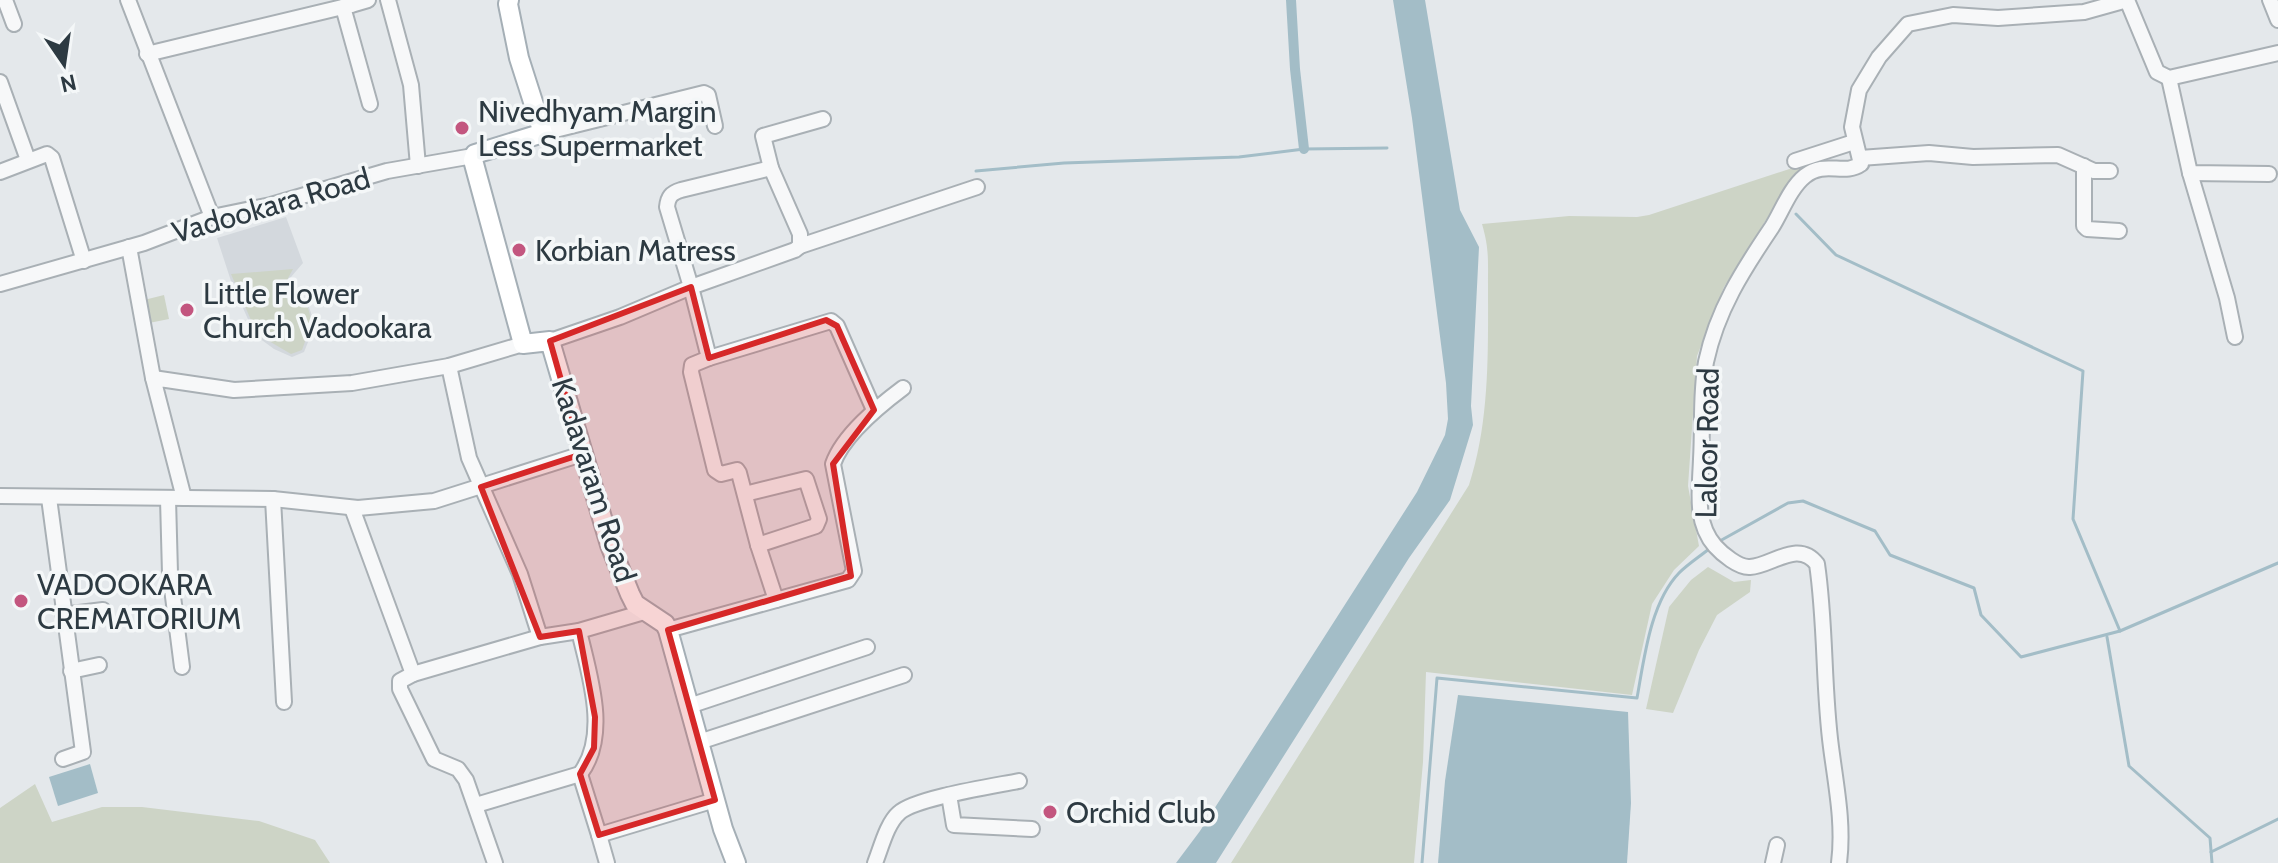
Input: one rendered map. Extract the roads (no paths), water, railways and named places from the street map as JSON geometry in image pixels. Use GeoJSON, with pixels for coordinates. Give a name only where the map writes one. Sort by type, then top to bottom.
{"type":"FeatureCollection","features":[{"type":"Feature","properties":{"kind":"main road"},"geometry":{"type":"LineString","coordinates":[[509,0],[519,58],[543,133]]}},
{"type":"Feature","properties":{"kind":"main road","name":"Vadookara Road"},"geometry":{"type":"LineString","coordinates":[[473,156],[543,133]]}},
{"type":"Feature","properties":{"kind":"main road"},"geometry":{"type":"LineString","coordinates":[[473,156],[523,344]]}},
{"type":"Feature","properties":{"kind":"main road","name":"Kadavaram Road"},"geometry":{"type":"LineString","coordinates":[[523,344],[550,341],[610,545],[630,594],[644,612],[665,624],[668,630]]}},
{"type":"Feature","properties":{"kind":"main road"},"geometry":{"type":"LineString","coordinates":[[668,630],[723,829],[736,863]]}},
{"type":"Feature","properties":{"kind":"street"},"geometry":{"type":"LineString","coordinates":[[5,0],[14,24]]}},
{"type":"Feature","properties":{"kind":"street"},"geometry":{"type":"LineString","coordinates":[[128,0],[212,217]]}},
{"type":"Feature","properties":{"kind":"street"},"geometry":{"type":"LineString","coordinates":[[147,54],[368,0]]}},
{"type":"Feature","properties":{"kind":"street"},"geometry":{"type":"LineString","coordinates":[[388,0],[411,85],[418,166]]}},
{"type":"Feature","properties":{"kind":"street"},"geometry":{"type":"LineString","coordinates":[[1858,164],[1854,112],[1859,90],[1879,57],[1908,24],[1953,15],[1998,18],[2084,12],[2127,0],[2157,72],[2169,78],[2278,53]]}},
{"type":"Feature","properties":{"kind":"street"},"geometry":{"type":"LineString","coordinates":[[2270,0],[2278,20]]}},
{"type":"Feature","properties":{"kind":"street"},"geometry":{"type":"LineString","coordinates":[[348,4],[370,104]]}},
{"type":"Feature","properties":{"kind":"street"},"geometry":{"type":"LineString","coordinates":[[2169,78],[2190,173],[2227,298],[2235,337]]}},
{"type":"Feature","properties":{"kind":"street"},"geometry":{"type":"LineString","coordinates":[[0,82],[28,160]]}},
{"type":"Feature","properties":{"kind":"street","name":"Vadookara Road"},"geometry":{"type":"LineString","coordinates":[[543,133],[704,93],[708,95],[715,126]]}},
{"type":"Feature","properties":{"kind":"street"},"geometry":{"type":"LineString","coordinates":[[800,246],[800,234],[771,168],[763,140],[765,134],[823,119]]}},
{"type":"Feature","properties":{"kind":"street"},"geometry":{"type":"LineString","coordinates":[[1795,161],[1854,142]]}},
{"type":"Feature","properties":{"kind":"street","name":"Laloor Road"},"geometry":{"type":"LineString","coordinates":[[1839,863],[1842,841],[1840,812],[1831,747],[1817,564],[1811,558],[1785,554],[1749,568],[1714,545],[1705,534],[1700,509],[1706,361],[1732,286],[1803,177],[1824,167],[1929,153],[1973,157],[2058,155],[2094,171],[2110,171]]}},
{"type":"Feature","properties":{"kind":"street"},"geometry":{"type":"LineString","coordinates":[[0,172],[47,154],[52,158],[84,261]]}},
{"type":"Feature","properties":{"kind":"street","name":"Vadookara Road"},"geometry":{"type":"LineString","coordinates":[[0,284],[129,247],[212,217],[271,205],[387,171],[473,156]]}},
{"type":"Feature","properties":{"kind":"street"},"geometry":{"type":"LineString","coordinates":[[2084,166],[2084,226],[2087,229],[2119,231]]}},
{"type":"Feature","properties":{"kind":"street"},"geometry":{"type":"LineString","coordinates":[[709,358],[667,207],[668,199],[681,190],[771,168]]}},
{"type":"Feature","properties":{"kind":"street"},"geometry":{"type":"LineString","coordinates":[[2190,173],[2269,174]]}},
{"type":"Feature","properties":{"kind":"street"},"geometry":{"type":"LineString","coordinates":[[550,341],[620,317],[800,246],[977,187]]}},
{"type":"Feature","properties":{"kind":"street"},"geometry":{"type":"LineString","coordinates":[[129,247],[153,378],[184,498]]}},
{"type":"Feature","properties":{"kind":"street"},"geometry":{"type":"LineString","coordinates":[[776,600],[737,470],[721,474],[715,470],[691,372],[692,365],[826,320],[833,322],[874,410]]}},
{"type":"Feature","properties":{"kind":"street"},"geometry":{"type":"LineString","coordinates":[[153,378],[234,390],[352,383],[449,366],[523,344]]}},
{"type":"Feature","properties":{"kind":"street"},"geometry":{"type":"LineString","coordinates":[[449,366],[469,458],[520,574],[540,637]]}},
{"type":"Feature","properties":{"kind":"street"},"geometry":{"type":"LineString","coordinates":[[668,630],[848,580],[854,571],[833,464],[839,451],[874,410],[903,388]]}},
{"type":"Feature","properties":{"kind":"street"},"geometry":{"type":"LineString","coordinates":[[0,496],[273,499],[352,508],[434,501],[582,454]]}},
{"type":"Feature","properties":{"kind":"street"},"geometry":{"type":"LineString","coordinates":[[745,494],[806,479],[819,519],[816,526],[758,545]]}},
{"type":"Feature","properties":{"kind":"street"},"geometry":{"type":"LineString","coordinates":[[49,498],[83,752],[63,759]]}},
{"type":"Feature","properties":{"kind":"street"},"geometry":{"type":"LineString","coordinates":[[168,499],[170,573],[182,667]]}},
{"type":"Feature","properties":{"kind":"street"},"geometry":{"type":"LineString","coordinates":[[273,499],[284,702]]}},
{"type":"Feature","properties":{"kind":"street"},"geometry":{"type":"LineString","coordinates":[[352,508],[413,674]]}},
{"type":"Feature","properties":{"kind":"street"},"geometry":{"type":"LineString","coordinates":[[63,615],[103,610]]}},
{"type":"Feature","properties":{"kind":"street"},"geometry":{"type":"LineString","coordinates":[[495,863],[462,774],[452,766],[437,763],[399,683],[413,674],[540,637],[579,631],[644,612]]}},
{"type":"Feature","properties":{"kind":"street"},"geometry":{"type":"LineString","coordinates":[[476,805],[580,774],[590,760],[594,748],[595,717],[579,631]]}},
{"type":"Feature","properties":{"kind":"street"},"geometry":{"type":"LineString","coordinates":[[689,706],[867,647]]}},
{"type":"Feature","properties":{"kind":"street"},"geometry":{"type":"LineString","coordinates":[[71,671],[99,665]]}},
{"type":"Feature","properties":{"kind":"street"},"geometry":{"type":"LineString","coordinates":[[699,742],[904,675]]}},
{"type":"Feature","properties":{"kind":"street"},"geometry":{"type":"LineString","coordinates":[[580,774],[607,863]]}},
{"type":"Feature","properties":{"kind":"street"},"geometry":{"type":"LineString","coordinates":[[875,863],[897,814],[906,808],[949,795],[1019,781]]}},
{"type":"Feature","properties":{"kind":"street"},"geometry":{"type":"LineString","coordinates":[[949,795],[954,825],[1032,829]]}},
{"type":"Feature","properties":{"kind":"street"},"geometry":{"type":"LineString","coordinates":[[599,835],[715,800]]}},
{"type":"Feature","properties":{"kind":"street"},"geometry":{"type":"LineString","coordinates":[[1773,863],[1777,845]]}},
{"type":"Feature","properties":{"kind":"water"},"geometry":{"type":"Polygon","coordinates":[[[1393,0],[1425,0],[1460,210],[1479,247],[1471,406],[1473,425],[1450,500],[1409,558],[1216,863],[1176,863],[1200,831],[1417,492],[1445,435],[1448,419],[1446,383],[1412,118],[1393,0]]]}},
{"type":"Feature","properties":{"kind":"water"},"geometry":{"type":"Polygon","coordinates":[[[1458,695],[1628,712],[1631,803],[1627,863],[1438,863],[1445,781],[1458,695]]]}},
{"type":"Feature","properties":{"kind":"water"},"geometry":{"type":"Polygon","coordinates":[[[90,764],[98,793],[58,806],[49,777],[90,764]]]}},
{"type":"Feature","properties":{"kind":"waterway"},"geometry":{"type":"LineString","coordinates":[[1291,0],[1304,149]]}},
{"type":"Feature","properties":{"kind":"waterway"},"geometry":{"type":"LineString","coordinates":[[976,171],[1064,163],[1239,157],[1304,149],[1387,148]]}},
{"type":"Feature","properties":{"kind":"waterway"},"geometry":{"type":"LineString","coordinates":[[1796,214],[1836,255],[2083,371],[2073,519],[2120,631]]}},
{"type":"Feature","properties":{"kind":"waterway"},"geometry":{"type":"LineString","coordinates":[[1718,542],[1788,503],[1803,501],[1875,531],[1890,555],[1974,588],[1981,615],[2021,657],[2120,631],[2278,563]]}},
{"type":"Feature","properties":{"kind":"waterway"},"geometry":{"type":"LineString","coordinates":[[1422,863],[1437,678],[1637,698],[1650,632],[1661,600],[1679,573],[1709,549]]}},
{"type":"Feature","properties":{"kind":"waterway"},"geometry":{"type":"LineString","coordinates":[[2107,637],[2129,766],[2210,838],[2212,863]]}},
{"type":"Feature","properties":{"kind":"waterway"},"geometry":{"type":"LineString","coordinates":[[2211,852],[2278,819]]}},
{"type":"Feature","properties":{"kind":"place","name":"Nivedhyam Margin Less Supermarket"},"geometry":{"type":"Point","coordinates":[462,128]}},
{"type":"Feature","properties":{"kind":"place","name":"Korbian Matress"},"geometry":{"type":"Point","coordinates":[519,250]}},
{"type":"Feature","properties":{"kind":"place","name":"Little Flower Church Vadookara"},"geometry":{"type":"Point","coordinates":[187,310]}},
{"type":"Feature","properties":{"kind":"place","name":"VADOOKARA CREMATORIUM"},"geometry":{"type":"Point","coordinates":[21,601]}},
{"type":"Feature","properties":{"kind":"place","name":"Orchid Club"},"geometry":{"type":"Point","coordinates":[1050,812]}}]}
